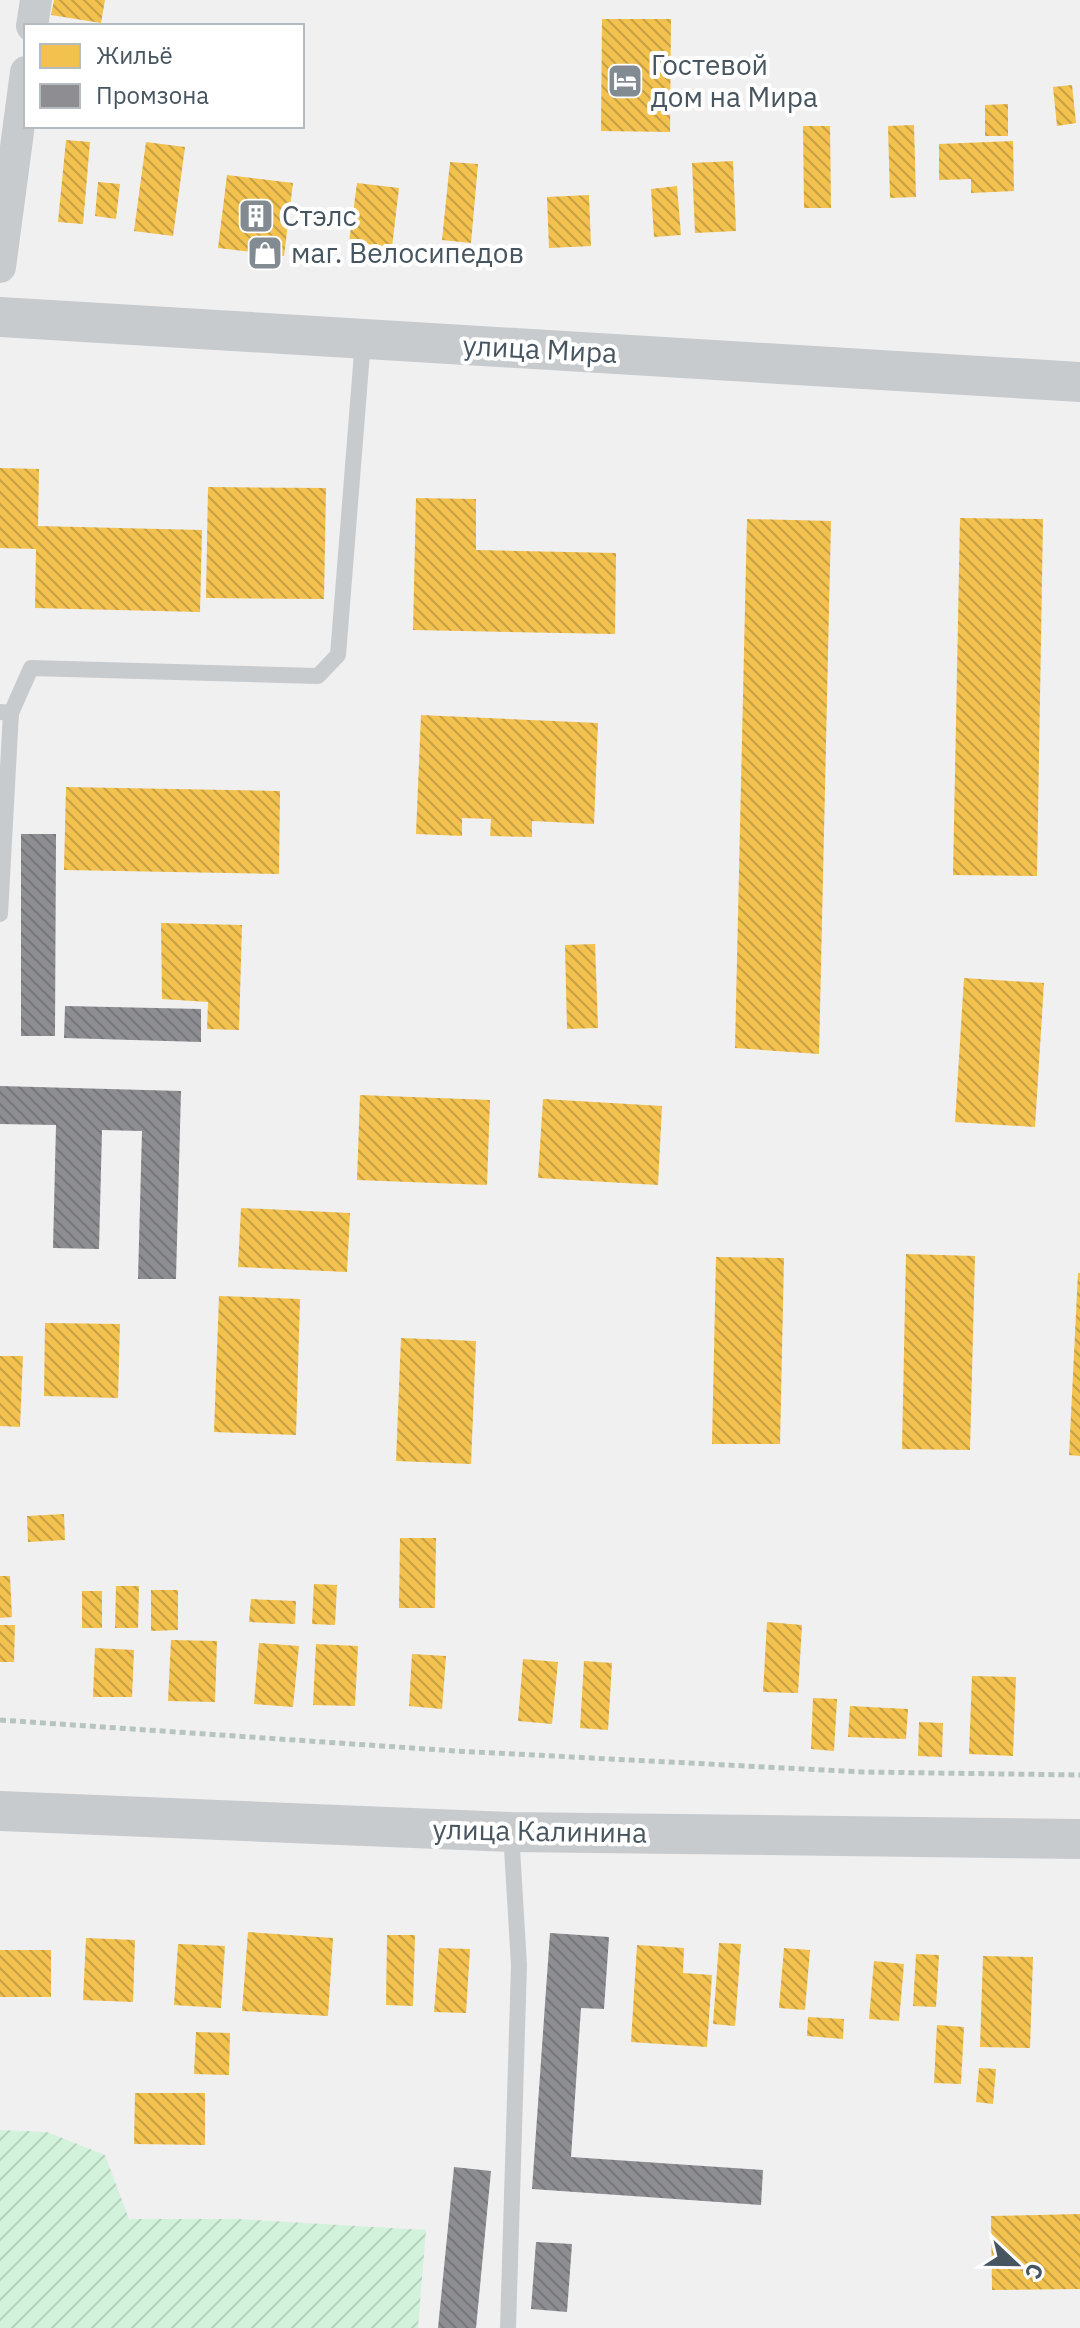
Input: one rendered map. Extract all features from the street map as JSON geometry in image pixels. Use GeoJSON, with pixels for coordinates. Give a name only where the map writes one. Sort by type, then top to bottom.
{"type":"FeatureCollection","features":[{"type":"Feature","properties":{"kind":"street"},"geometry":{"type":"LineString","coordinates":[[32,24],[36,0]]}},
{"type":"Feature","properties":{"kind":"street"},"geometry":{"type":"LineString","coordinates":[[0,267],[24,87]]}},
{"type":"Feature","properties":{"kind":"street","name":"улица Мира"},"geometry":{"type":"LineString","coordinates":[[0,317],[1080,382]]}},
{"type":"Feature","properties":{"kind":"street","name":"улица Калинина"},"geometry":{"type":"LineString","coordinates":[[0,1811],[511,1832],[1080,1839]]}},
{"type":"Feature","properties":{"kind":"lane"},"geometry":{"type":"LineString","coordinates":[[0,914],[6,712],[31,668],[318,676],[338,655],[363,340]]}},
{"type":"Feature","properties":{"kind":"lane"},"geometry":{"type":"LineString","coordinates":[[508,2328],[519,1965],[511,1832]]}},
{"type":"Feature","properties":{"kind":"path"},"geometry":{"type":"LineString","coordinates":[[0,1720],[456,1751],[862,1772],[1080,1775]]}},
{"type":"Feature","properties":{"kind":"green space"},"geometry":{"type":"Polygon","coordinates":[[[0,2130],[47,2132],[105,2155],[129,2219],[237,2219],[426,2230],[418,2328],[0,2328],[0,2130]]]}},
{"type":"Feature","properties":{"kind":"building: Жильё"},"geometry":{"type":"Polygon","coordinates":[[[54,0],[105,0],[101,23],[51,15],[54,0]]]}},
{"type":"Feature","properties":{"kind":"building: Жильё"},"geometry":{"type":"Polygon","coordinates":[[[602,19],[671,19],[670,132],[601,131],[602,19]]]}},
{"type":"Feature","properties":{"kind":"building: Жильё"},"geometry":{"type":"Polygon","coordinates":[[[1072,85],[1076,123],[1057,126],[1053,87],[1072,85]]]}},
{"type":"Feature","properties":{"kind":"building: Жильё"},"geometry":{"type":"Polygon","coordinates":[[[1008,104],[1008,136],[985,136],[985,105],[1008,104]]]}},
{"type":"Feature","properties":{"kind":"building: Жильё"},"geometry":{"type":"Polygon","coordinates":[[[914,125],[916,197],[890,198],[888,126],[914,125]]]}},
{"type":"Feature","properties":{"kind":"building: Жильё"},"geometry":{"type":"Polygon","coordinates":[[[803,126],[830,126],[831,208],[804,208],[803,126]]]}},
{"type":"Feature","properties":{"kind":"building: Жильё"},"geometry":{"type":"Polygon","coordinates":[[[66,140],[90,142],[83,224],[58,222],[66,140]]]}},
{"type":"Feature","properties":{"kind":"building: Жильё"},"geometry":{"type":"Polygon","coordinates":[[[1013,141],[1014,191],[971,193],[971,179],[939,180],[939,144],[1013,141]]]}},
{"type":"Feature","properties":{"kind":"building: Жильё"},"geometry":{"type":"Polygon","coordinates":[[[146,142],[185,147],[173,236],[134,231],[146,142]]]}},
{"type":"Feature","properties":{"kind":"building: Жильё"},"geometry":{"type":"Polygon","coordinates":[[[733,161],[736,231],[695,233],[692,163],[733,161]]]}},
{"type":"Feature","properties":{"kind":"building: Жильё"},"geometry":{"type":"Polygon","coordinates":[[[450,162],[478,164],[471,243],[442,240],[450,162]]]}},
{"type":"Feature","properties":{"kind":"building: Жильё","name":"Стэлс"},"geometry":{"type":"Polygon","coordinates":[[[227,175],[293,183],[284,256],[218,248],[227,175]]]}},
{"type":"Feature","properties":{"kind":"building: Жильё"},"geometry":{"type":"Polygon","coordinates":[[[98,182],[120,184],[116,219],[95,216],[98,182]]]}},
{"type":"Feature","properties":{"kind":"building: Жильё"},"geometry":{"type":"Polygon","coordinates":[[[357,183],[399,188],[392,247],[349,242],[357,183]]]}},
{"type":"Feature","properties":{"kind":"building: Жильё"},"geometry":{"type":"Polygon","coordinates":[[[677,186],[681,235],[654,237],[651,189],[677,186]]]}},
{"type":"Feature","properties":{"kind":"building: Жильё"},"geometry":{"type":"Polygon","coordinates":[[[589,195],[591,246],[549,248],[547,197],[589,195]]]}},
{"type":"Feature","properties":{"kind":"building: Жильё"},"geometry":{"type":"Polygon","coordinates":[[[0,468],[39,469],[38,526],[202,530],[200,612],[35,608],[36,549],[0,548],[0,468]]]}},
{"type":"Feature","properties":{"kind":"building: Жильё"},"geometry":{"type":"Polygon","coordinates":[[[208,487],[326,488],[324,599],[206,598],[208,487]]]}},
{"type":"Feature","properties":{"kind":"building: Жильё"},"geometry":{"type":"Polygon","coordinates":[[[416,498],[476,499],[476,550],[616,553],[615,634],[413,630],[416,498]]]}},
{"type":"Feature","properties":{"kind":"building: Жильё"},"geometry":{"type":"Polygon","coordinates":[[[960,518],[1043,519],[1037,876],[953,875],[960,518]]]}},
{"type":"Feature","properties":{"kind":"building: Жильё"},"geometry":{"type":"Polygon","coordinates":[[[747,519],[831,521],[819,1054],[735,1048],[747,519]]]}},
{"type":"Feature","properties":{"kind":"building: Жильё"},"geometry":{"type":"Polygon","coordinates":[[[421,715],[598,723],[594,824],[532,821],[532,837],[490,836],[491,819],[462,818],[462,836],[416,834],[421,715]]]}},
{"type":"Feature","properties":{"kind":"building: Жильё"},"geometry":{"type":"Polygon","coordinates":[[[66,787],[280,791],[279,874],[64,870],[66,787]]]}},
{"type":"Feature","properties":{"kind":"building: Жильё"},"geometry":{"type":"Polygon","coordinates":[[[161,923],[242,925],[239,1030],[207,1029],[208,1002],[162,999],[161,923]]]}},
{"type":"Feature","properties":{"kind":"building: Жильё"},"geometry":{"type":"Polygon","coordinates":[[[595,944],[598,1028],[567,1029],[565,945],[595,944]]]}},
{"type":"Feature","properties":{"kind":"building: Жильё"},"geometry":{"type":"Polygon","coordinates":[[[964,978],[1044,983],[1035,1127],[955,1122],[964,978]]]}},
{"type":"Feature","properties":{"kind":"building: Жильё"},"geometry":{"type":"Polygon","coordinates":[[[360,1095],[490,1100],[487,1185],[357,1180],[360,1095]]]}},
{"type":"Feature","properties":{"kind":"building: Жильё"},"geometry":{"type":"Polygon","coordinates":[[[543,1099],[662,1106],[658,1185],[538,1178],[543,1099]]]}},
{"type":"Feature","properties":{"kind":"building: Жильё"},"geometry":{"type":"Polygon","coordinates":[[[241,1208],[350,1213],[347,1272],[238,1267],[241,1208]]]}},
{"type":"Feature","properties":{"kind":"building: Жильё"},"geometry":{"type":"Polygon","coordinates":[[[906,1254],[975,1256],[970,1450],[902,1449],[906,1254]]]}},
{"type":"Feature","properties":{"kind":"building: Жильё"},"geometry":{"type":"Polygon","coordinates":[[[716,1257],[784,1258],[780,1444],[712,1444],[716,1257]]]}},
{"type":"Feature","properties":{"kind":"building: Жильё"},"geometry":{"type":"Polygon","coordinates":[[[1080,1273],[1080,1456],[1069,1455],[1080,1273]]]}},
{"type":"Feature","properties":{"kind":"building: Жильё"},"geometry":{"type":"Polygon","coordinates":[[[219,1296],[300,1299],[296,1435],[214,1432],[219,1296]]]}},
{"type":"Feature","properties":{"kind":"building: Жильё"},"geometry":{"type":"Polygon","coordinates":[[[45,1323],[120,1324],[118,1398],[44,1396],[45,1323]]]}},
{"type":"Feature","properties":{"kind":"building: Жильё"},"geometry":{"type":"Polygon","coordinates":[[[401,1338],[476,1341],[471,1464],[396,1461],[401,1338]]]}},
{"type":"Feature","properties":{"kind":"building: Жильё"},"geometry":{"type":"Polygon","coordinates":[[[0,1356],[23,1356],[20,1427],[0,1426],[0,1356]]]}},
{"type":"Feature","properties":{"kind":"building: Жильё"},"geometry":{"type":"Polygon","coordinates":[[[64,1514],[65,1540],[28,1542],[27,1516],[64,1514]]]}},
{"type":"Feature","properties":{"kind":"building: Жильё"},"geometry":{"type":"Polygon","coordinates":[[[400,1538],[436,1538],[435,1608],[399,1608],[400,1538]]]}},
{"type":"Feature","properties":{"kind":"building: Жильё"},"geometry":{"type":"Polygon","coordinates":[[[0,1576],[10,1576],[12,1617],[0,1618],[0,1576]]]}},
{"type":"Feature","properties":{"kind":"building: Жильё"},"geometry":{"type":"Polygon","coordinates":[[[314,1584],[337,1585],[335,1625],[312,1624],[314,1584]]]}},
{"type":"Feature","properties":{"kind":"building: Жильё"},"geometry":{"type":"Polygon","coordinates":[[[116,1586],[139,1586],[138,1628],[115,1628],[116,1586]]]}},
{"type":"Feature","properties":{"kind":"building: Жильё"},"geometry":{"type":"Polygon","coordinates":[[[151,1590],[178,1590],[178,1630],[151,1631],[151,1590]]]}},
{"type":"Feature","properties":{"kind":"building: Жильё"},"geometry":{"type":"Polygon","coordinates":[[[82,1591],[102,1591],[102,1628],[82,1628],[82,1591]]]}},
{"type":"Feature","properties":{"kind":"building: Жильё"},"geometry":{"type":"Polygon","coordinates":[[[251,1599],[296,1601],[295,1624],[249,1622],[251,1599]]]}},
{"type":"Feature","properties":{"kind":"building: Жильё"},"geometry":{"type":"Polygon","coordinates":[[[767,1622],[802,1625],[798,1693],[763,1692],[767,1622]]]}},
{"type":"Feature","properties":{"kind":"building: Жильё"},"geometry":{"type":"Polygon","coordinates":[[[0,1625],[15,1625],[14,1662],[0,1662],[0,1625]]]}},
{"type":"Feature","properties":{"kind":"building: Жильё"},"geometry":{"type":"Polygon","coordinates":[[[171,1640],[217,1641],[215,1702],[168,1701],[171,1640]]]}},
{"type":"Feature","properties":{"kind":"building: Жильё"},"geometry":{"type":"Polygon","coordinates":[[[259,1643],[299,1646],[293,1707],[254,1704],[259,1643]]]}},
{"type":"Feature","properties":{"kind":"building: Жильё"},"geometry":{"type":"Polygon","coordinates":[[[316,1644],[358,1646],[355,1706],[313,1705],[316,1644]]]}},
{"type":"Feature","properties":{"kind":"building: Жильё"},"geometry":{"type":"Polygon","coordinates":[[[95,1648],[134,1650],[132,1697],[93,1697],[95,1648]]]}},
{"type":"Feature","properties":{"kind":"building: Жильё"},"geometry":{"type":"Polygon","coordinates":[[[412,1654],[446,1656],[442,1709],[409,1706],[412,1654]]]}},
{"type":"Feature","properties":{"kind":"building: Жильё"},"geometry":{"type":"Polygon","coordinates":[[[523,1659],[558,1662],[552,1724],[518,1721],[523,1659]]]}},
{"type":"Feature","properties":{"kind":"building: Жильё"},"geometry":{"type":"Polygon","coordinates":[[[584,1661],[612,1663],[608,1730],[580,1728],[584,1661]]]}},
{"type":"Feature","properties":{"kind":"building: Жильё"},"geometry":{"type":"Polygon","coordinates":[[[972,1676],[1016,1677],[1013,1756],[969,1754],[972,1676]]]}},
{"type":"Feature","properties":{"kind":"building: Жильё"},"geometry":{"type":"Polygon","coordinates":[[[813,1698],[837,1699],[834,1751],[811,1749],[813,1698]]]}},
{"type":"Feature","properties":{"kind":"building: Жильё"},"geometry":{"type":"Polygon","coordinates":[[[850,1706],[908,1709],[906,1739],[848,1737],[850,1706]]]}},
{"type":"Feature","properties":{"kind":"building: Жильё"},"geometry":{"type":"Polygon","coordinates":[[[919,1722],[943,1723],[942,1757],[918,1756],[919,1722]]]}},
{"type":"Feature","properties":{"kind":"building: Жильё"},"geometry":{"type":"Polygon","coordinates":[[[248,1932],[333,1938],[328,2016],[242,2011],[248,1932]]]}},
{"type":"Feature","properties":{"kind":"building: Жильё"},"geometry":{"type":"Polygon","coordinates":[[[387,1935],[415,1935],[413,2006],[386,2005],[387,1935]]]}},
{"type":"Feature","properties":{"kind":"building: Жильё"},"geometry":{"type":"Polygon","coordinates":[[[86,1938],[135,1940],[133,2002],[83,2000],[86,1938]]]}},
{"type":"Feature","properties":{"kind":"building: Жильё"},"geometry":{"type":"Polygon","coordinates":[[[719,1943],[741,1944],[735,2026],[713,2024],[719,1943]]]}},
{"type":"Feature","properties":{"kind":"building: Жильё"},"geometry":{"type":"Polygon","coordinates":[[[178,1944],[225,1946],[221,2008],[174,2005],[178,1944]]]}},
{"type":"Feature","properties":{"kind":"building: Жильё"},"geometry":{"type":"Polygon","coordinates":[[[637,1945],[684,1948],[683,1973],[712,1975],[707,2047],[631,2042],[637,1945]]]}},
{"type":"Feature","properties":{"kind":"building: Жильё"},"geometry":{"type":"Polygon","coordinates":[[[439,1948],[470,1949],[466,2013],[434,2012],[439,1948]]]}},
{"type":"Feature","properties":{"kind":"building: Жильё"},"geometry":{"type":"Polygon","coordinates":[[[784,1948],[810,1950],[805,2010],[779,2008],[784,1948]]]}},
{"type":"Feature","properties":{"kind":"building: Жильё"},"geometry":{"type":"Polygon","coordinates":[[[0,1950],[51,1950],[51,1997],[0,1997],[0,1950]]]}},
{"type":"Feature","properties":{"kind":"building: Жильё"},"geometry":{"type":"Polygon","coordinates":[[[916,1954],[939,1955],[936,2007],[913,2006],[916,1954]]]}},
{"type":"Feature","properties":{"kind":"building: Жильё"},"geometry":{"type":"Polygon","coordinates":[[[983,1956],[1033,1957],[1030,2048],[980,2047],[983,1956]]]}},
{"type":"Feature","properties":{"kind":"building: Жильё"},"geometry":{"type":"Polygon","coordinates":[[[874,1961],[904,1964],[899,2021],[869,2019],[874,1961]]]}},
{"type":"Feature","properties":{"kind":"building: Жильё"},"geometry":{"type":"Polygon","coordinates":[[[808,2017],[844,2019],[843,2039],[807,2036],[808,2017]]]}},
{"type":"Feature","properties":{"kind":"building: Жильё"},"geometry":{"type":"Polygon","coordinates":[[[937,2025],[964,2027],[961,2084],[934,2083],[937,2025]]]}},
{"type":"Feature","properties":{"kind":"building: Жильё"},"geometry":{"type":"Polygon","coordinates":[[[196,2032],[230,2033],[229,2075],[194,2074],[196,2032]]]}},
{"type":"Feature","properties":{"kind":"building: Жильё"},"geometry":{"type":"Polygon","coordinates":[[[979,2068],[996,2069],[993,2104],[976,2102],[979,2068]]]}},
{"type":"Feature","properties":{"kind":"building: Жильё"},"geometry":{"type":"Polygon","coordinates":[[[135,2093],[205,2093],[205,2145],[134,2144],[135,2093]]]}},
{"type":"Feature","properties":{"kind":"building: Жильё"},"geometry":{"type":"Polygon","coordinates":[[[1080,2214],[1080,2289],[992,2290],[991,2216],[1080,2214]]]}},
{"type":"Feature","properties":{"kind":"building: Промзона"},"geometry":{"type":"Polygon","coordinates":[[[21,834],[56,834],[55,1036],[21,1036],[21,834]]]}},
{"type":"Feature","properties":{"kind":"building: Промзона"},"geometry":{"type":"Polygon","coordinates":[[[65,1006],[201,1009],[201,1042],[64,1038],[65,1006]]]}},
{"type":"Feature","properties":{"kind":"building: Промзона"},"geometry":{"type":"Polygon","coordinates":[[[0,1086],[181,1091],[176,1279],[138,1279],[142,1131],[102,1130],[99,1249],[53,1248],[56,1125],[0,1124],[0,1086]]]}},
{"type":"Feature","properties":{"kind":"building: Промзона"},"geometry":{"type":"Polygon","coordinates":[[[550,1933],[609,1937],[604,2009],[581,2008],[571,2157],[763,2170],[761,2205],[532,2189],[550,1933]]]}},
{"type":"Feature","properties":{"kind":"building: Промзона"},"geometry":{"type":"Polygon","coordinates":[[[454,2167],[491,2171],[476,2328],[438,2328],[454,2167]]]}},
{"type":"Feature","properties":{"kind":"building: Промзона"},"geometry":{"type":"Polygon","coordinates":[[[536,2242],[572,2244],[567,2312],[531,2309],[536,2242]]]}},
{"type":"Feature","properties":{"kind":"place","name":"Гостевой дом на Мира"},"geometry":{"type":"Point","coordinates":[625,81]}},
{"type":"Feature","properties":{"kind":"place","name":"Стэлс"},"geometry":{"type":"Point","coordinates":[256,216]}},
{"type":"Feature","properties":{"kind":"place","name":"маг. Велосипедов"},"geometry":{"type":"Point","coordinates":[265,253]}}]}
